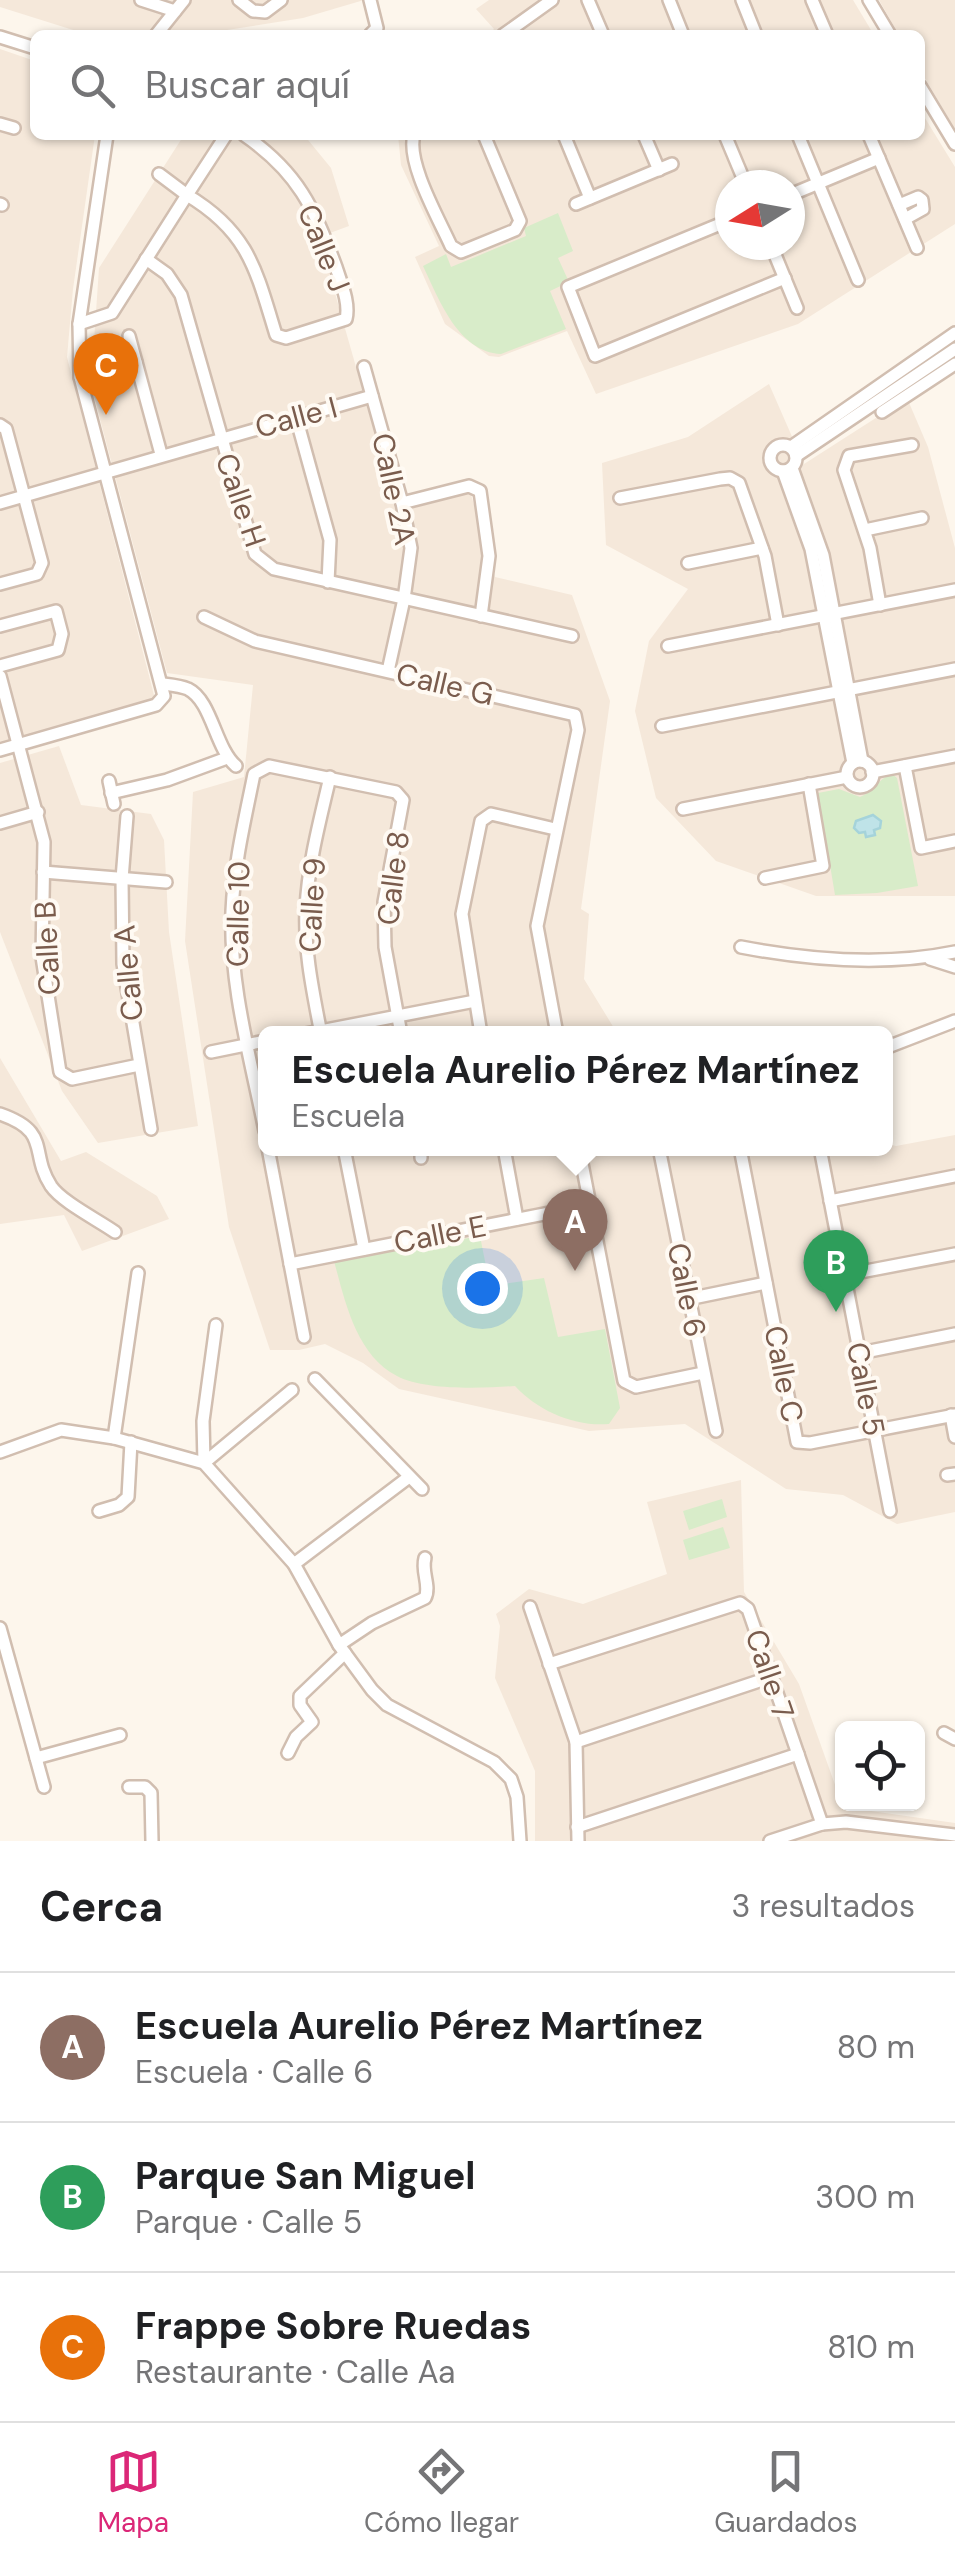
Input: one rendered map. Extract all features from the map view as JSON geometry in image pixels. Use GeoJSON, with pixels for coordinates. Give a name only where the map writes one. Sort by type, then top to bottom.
{"type":"FeatureCollection","features":[{"type":"Feature","properties":{"kind":"street"},"geometry":{"type":"LineString","coordinates":[[141,0],[175,11]]}},
{"type":"Feature","properties":{"kind":"street"},"geometry":{"type":"LineString","coordinates":[[160,30],[184,0]]}},
{"type":"Feature","properties":{"kind":"street"},"geometry":{"type":"LineString","coordinates":[[239,0],[253,11],[265,12],[281,0]]}},
{"type":"Feature","properties":{"kind":"street"},"geometry":{"type":"LineString","coordinates":[[370,0],[376,30]]}},
{"type":"Feature","properties":{"kind":"street"},"geometry":{"type":"LineString","coordinates":[[518,30],[552,0]]}},
{"type":"Feature","properties":{"kind":"street"},"geometry":{"type":"LineString","coordinates":[[588,0],[601,30]]}},
{"type":"Feature","properties":{"kind":"street"},"geometry":{"type":"LineString","coordinates":[[668,0],[681,30]]}},
{"type":"Feature","properties":{"kind":"street"},"geometry":{"type":"LineString","coordinates":[[742,0],[754,30]]}},
{"type":"Feature","properties":{"kind":"street"},"geometry":{"type":"LineString","coordinates":[[812,0],[825,30]]}},
{"type":"Feature","properties":{"kind":"street"},"geometry":{"type":"LineString","coordinates":[[869,0],[887,30]]}},
{"type":"Feature","properties":{"kind":"street"},"geometry":{"type":"LineString","coordinates":[[0,37],[30,46]]}},
{"type":"Feature","properties":{"kind":"street"},"geometry":{"type":"LineString","coordinates":[[925,99],[955,144]]}},
{"type":"Feature","properties":{"kind":"street"},"geometry":{"type":"LineString","coordinates":[[0,124],[14,128]]}},
{"type":"Feature","properties":{"kind":"street"},"geometry":{"type":"LineString","coordinates":[[0,750],[156,705],[164,696],[80,377],[79,324],[106,140]]}},
{"type":"Feature","properties":{"kind":"street"},"geometry":{"type":"LineString","coordinates":[[79,324],[112,313],[223,140]]}},
{"type":"Feature","properties":{"kind":"street","name":"Calle J"},"geometry":{"type":"LineString","coordinates":[[159,174],[214,211],[241,240],[256,270],[276,335],[286,338],[346,320],[342,284],[316,214],[291,176],[251,140]]}},
{"type":"Feature","properties":{"kind":"street"},"geometry":{"type":"LineString","coordinates":[[413,140],[416,164],[446,235],[451,246],[461,252],[514,230],[520,221],[486,140]]}},
{"type":"Feature","properties":{"kind":"street"},"geometry":{"type":"LineString","coordinates":[[566,140],[590,198]]}},
{"type":"Feature","properties":{"kind":"street"},"geometry":{"type":"LineString","coordinates":[[646,140],[658,170]]}},
{"type":"Feature","properties":{"kind":"street"},"geometry":{"type":"LineString","coordinates":[[727,140],[740,170]]}},
{"type":"Feature","properties":{"kind":"street"},"geometry":{"type":"LineString","coordinates":[[800,140],[858,280]]}},
{"type":"Feature","properties":{"kind":"street"},"geometry":{"type":"LineString","coordinates":[[871,140],[917,248]]}},
{"type":"Feature","properties":{"kind":"street"},"geometry":{"type":"LineString","coordinates":[[805,190],[879,158]]}},
{"type":"Feature","properties":{"kind":"street"},"geometry":{"type":"LineString","coordinates":[[576,204],[672,164]]}},
{"type":"Feature","properties":{"kind":"street"},"geometry":{"type":"LineString","coordinates":[[899,205],[918,197],[922,200],[923,208],[905,219]]}},
{"type":"Feature","properties":{"kind":"street"},"geometry":{"type":"LineString","coordinates":[[715,226],[568,287],[596,356],[784,278]]}},
{"type":"Feature","properties":{"kind":"street","name":"Calle H"},"geometry":{"type":"LineString","coordinates":[[146,259],[167,274],[181,295],[255,554],[274,568],[328,582],[572,636]]}},
{"type":"Feature","properties":{"kind":"street"},"geometry":{"type":"LineString","coordinates":[[777,260],[797,308]]}},
{"type":"Feature","properties":{"kind":"street"},"geometry":{"type":"LineString","coordinates":[[791,461],[955,333]]}},
{"type":"Feature","properties":{"kind":"street"},"geometry":{"type":"LineString","coordinates":[[129,336],[161,454]]}},
{"type":"Feature","properties":{"kind":"street"},"geometry":{"type":"LineString","coordinates":[[791,461],[955,349]]}},
{"type":"Feature","properties":{"kind":"street"},"geometry":{"type":"LineString","coordinates":[[80,377],[136,362]]}},
{"type":"Feature","properties":{"kind":"street"},"geometry":{"type":"LineString","coordinates":[[882,412],[955,364]]}},
{"type":"Feature","properties":{"kind":"street","name":"Calle 2A"},"geometry":{"type":"LineString","coordinates":[[364,368],[402,504],[410,548],[388,671]]}},
{"type":"Feature","properties":{"kind":"street","name":"Calle I"},"geometry":{"type":"LineString","coordinates":[[104,472],[372,396]]}},
{"type":"Feature","properties":{"kind":"street"},"geometry":{"type":"LineString","coordinates":[[296,417],[330,540],[328,582]]}},
{"type":"Feature","properties":{"kind":"street"},"geometry":{"type":"LineString","coordinates":[[0,424],[6,429],[42,563],[38,574],[0,584]]}},
{"type":"Feature","properties":{"kind":"street"},"geometry":{"type":"LineString","coordinates":[[880,605],[844,462],[849,456],[912,444]]}},
{"type":"Feature","properties":{"kind":"street"},"geometry":{"type":"LineString","coordinates":[[683,808],[847,777],[857,762],[829,615],[791,461]]}},
{"type":"Feature","properties":{"kind":"street"},"geometry":{"type":"LineString","coordinates":[[0,503],[104,472]]}},
{"type":"Feature","properties":{"kind":"street"},"geometry":{"type":"LineString","coordinates":[[620,498],[730,478],[739,483],[762,548],[778,625]]}},
{"type":"Feature","properties":{"kind":"street"},"geometry":{"type":"LineString","coordinates":[[402,504],[469,486],[480,491],[489,556],[480,616]]}},
{"type":"Feature","properties":{"kind":"street"},"geometry":{"type":"LineString","coordinates":[[864,530],[922,518]]}},
{"type":"Feature","properties":{"kind":"street"},"geometry":{"type":"LineString","coordinates":[[688,563],[762,548]]}},
{"type":"Feature","properties":{"kind":"street"},"geometry":{"type":"LineString","coordinates":[[668,646],[955,590]]}},
{"type":"Feature","properties":{"kind":"street"},"geometry":{"type":"LineString","coordinates":[[0,626],[56,611],[62,634],[58,650],[0,666]]}},
{"type":"Feature","properties":{"kind":"street","name":"Calle G"},"geometry":{"type":"LineString","coordinates":[[204,618],[255,641],[575,715],[578,730],[555,829]]}},
{"type":"Feature","properties":{"kind":"street"},"geometry":{"type":"LineString","coordinates":[[662,726],[955,669]]}},
{"type":"Feature","properties":{"kind":"street"},"geometry":{"type":"LineString","coordinates":[[0,676],[19,744]]}},
{"type":"Feature","properties":{"kind":"street"},"geometry":{"type":"LineString","coordinates":[[111,793],[232,762],[199,698],[187,689],[163,684]]}},
{"type":"Feature","properties":{"kind":"street","name":"Calle B"},"geometry":{"type":"LineString","coordinates":[[19,744],[44,842],[42,957],[60,1072],[72,1079],[139,1066]]}},
{"type":"Feature","properties":{"kind":"street"},"geometry":{"type":"LineString","coordinates":[[857,762],[872,772],[955,756]]}},
{"type":"Feature","properties":{"kind":"street","name":"Calle 10"},"geometry":{"type":"LineString","coordinates":[[258,1096],[235,972],[232,914],[237,857],[254,774],[269,766],[330,777]]}},
{"type":"Feature","properties":{"kind":"street"},"geometry":{"type":"LineString","coordinates":[[905,766],[921,848],[955,842]]}},
{"type":"Feature","properties":{"kind":"street"},"geometry":{"type":"LineString","coordinates":[[847,777],[854,786],[862,787],[870,782],[872,772]]}},
{"type":"Feature","properties":{"kind":"street","name":"Calle 8"},"geometry":{"type":"LineString","coordinates":[[330,777],[396,792],[404,800],[384,902],[386,947],[400,1026]]}},
{"type":"Feature","properties":{"kind":"street","name":"Calle 9"},"geometry":{"type":"LineString","coordinates":[[320,1026],[308,968],[306,909],[311,864],[330,777]]}},
{"type":"Feature","properties":{"kind":"street"},"geometry":{"type":"LineString","coordinates":[[764,878],[824,866],[809,784]]}},
{"type":"Feature","properties":{"kind":"street"},"geometry":{"type":"LineString","coordinates":[[0,822],[38,812]]}},
{"type":"Feature","properties":{"kind":"street"},"geometry":{"type":"LineString","coordinates":[[479,1026],[462,914],[481,821],[491,814],[555,829],[537,926],[556,1026]]}},
{"type":"Feature","properties":{"kind":"street","name":"Calle A"},"geometry":{"type":"LineString","coordinates":[[127,816],[122,964],[151,1128]]}},
{"type":"Feature","properties":{"kind":"street"},"geometry":{"type":"LineString","coordinates":[[43,872],[166,882]]}},
{"type":"Feature","properties":{"kind":"street"},"geometry":{"type":"LineString","coordinates":[[741,947],[794,958],[926,958],[955,952]]}},
{"type":"Feature","properties":{"kind":"street"},"geometry":{"type":"LineString","coordinates":[[926,958],[955,966]]}},
{"type":"Feature","properties":{"kind":"street"},"geometry":{"type":"LineString","coordinates":[[350,1026],[474,1001]]}},
{"type":"Feature","properties":{"kind":"street"},"geometry":{"type":"LineString","coordinates":[[893,1045],[955,1021]]}},
{"type":"Feature","properties":{"kind":"street"},"geometry":{"type":"LineString","coordinates":[[211,1052],[258,1043]]}},
{"type":"Feature","properties":{"kind":"street"},"geometry":{"type":"LineString","coordinates":[[0,1114],[21,1123],[33,1134],[54,1190],[115,1232]]}},
{"type":"Feature","properties":{"kind":"street"},"geometry":{"type":"LineString","coordinates":[[270,1156],[290,1264],[305,1317],[304,1337]]}},
{"type":"Feature","properties":{"kind":"street"},"geometry":{"type":"LineString","coordinates":[[346,1156],[364,1249]]}},
{"type":"Feature","properties":{"kind":"street"},"geometry":{"type":"LineString","coordinates":[[505,1156],[517,1219]]}},
{"type":"Feature","properties":{"kind":"street"},"geometry":{"type":"LineString","coordinates":[[581,1156],[624,1381],[636,1387],[703,1373]]}},
{"type":"Feature","properties":{"kind":"street","name":"Calle 6"},"geometry":{"type":"LineString","coordinates":[[661,1156],[716,1431]]}},
{"type":"Feature","properties":{"kind":"street","name":"Calle C"},"geometry":{"type":"LineString","coordinates":[[742,1156],[797,1442],[810,1444],[953,1415]]}},
{"type":"Feature","properties":{"kind":"street","name":"Calle 5"},"geometry":{"type":"LineString","coordinates":[[822,1156],[890,1511]]}},
{"type":"Feature","properties":{"kind":"street"},"geometry":{"type":"LineString","coordinates":[[830,1201],[955,1176]]}},
{"type":"Feature","properties":{"kind":"street","name":"Calle E"},"geometry":{"type":"LineString","coordinates":[[290,1264],[590,1204]]}},
{"type":"Feature","properties":{"kind":"street"},"geometry":{"type":"LineString","coordinates":[[844,1276],[955,1254]]}},
{"type":"Feature","properties":{"kind":"street"},"geometry":{"type":"LineString","coordinates":[[114,1438],[138,1273]]}},
{"type":"Feature","properties":{"kind":"street"},"geometry":{"type":"LineString","coordinates":[[688,1298],[766,1284]]}},
{"type":"Feature","properties":{"kind":"street"},"geometry":{"type":"LineString","coordinates":[[204,1462],[204,1420],[216,1325]]}},
{"type":"Feature","properties":{"kind":"street"},"geometry":{"type":"LineString","coordinates":[[860,1353],[955,1334]]}},
{"type":"Feature","properties":{"kind":"street"},"geometry":{"type":"LineString","coordinates":[[315,1379],[422,1489]]}},
{"type":"Feature","properties":{"kind":"street"},"geometry":{"type":"LineString","coordinates":[[204,1462],[292,1390]]}},
{"type":"Feature","properties":{"kind":"street"},"geometry":{"type":"LineString","coordinates":[[953,1415],[955,1437]]}},
{"type":"Feature","properties":{"kind":"street"},"geometry":{"type":"LineString","coordinates":[[0,1452],[61,1430],[114,1438],[204,1462],[294,1564],[342,1649],[372,1690],[388,1705],[494,1762],[511,1779],[517,1797],[520,1841]]}},
{"type":"Feature","properties":{"kind":"street"},"geometry":{"type":"LineString","coordinates":[[99,1512],[128,1497],[131,1442]]}},
{"type":"Feature","properties":{"kind":"street"},"geometry":{"type":"LineString","coordinates":[[294,1564],[409,1476]]}},
{"type":"Feature","properties":{"kind":"street"},"geometry":{"type":"LineString","coordinates":[[288,1754],[296,1736],[312,1722],[300,1705],[300,1696],[342,1649],[372,1623],[425,1598],[425,1558]]}},
{"type":"Feature","properties":{"kind":"street","name":"Calle 7"},"geometry":{"type":"LineString","coordinates":[[549,1664],[740,1603],[748,1608],[822,1824]]}},
{"type":"Feature","properties":{"kind":"street"},"geometry":{"type":"LineString","coordinates":[[530,1607],[576,1742],[578,1834],[798,1754]]}},
{"type":"Feature","properties":{"kind":"street"},"geometry":{"type":"LineString","coordinates":[[0,1628],[44,1788]]}},
{"type":"Feature","properties":{"kind":"street"},"geometry":{"type":"LineString","coordinates":[[576,1742],[771,1677]]}},
{"type":"Feature","properties":{"kind":"street"},"geometry":{"type":"LineString","coordinates":[[36,1758],[120,1735]]}},
{"type":"Feature","properties":{"kind":"street"},"geometry":{"type":"LineString","coordinates":[[129,1786],[145,1787],[151,1793],[152,1841]]}},
{"type":"Feature","properties":{"kind":"street"},"geometry":{"type":"LineString","coordinates":[[770,1841],[822,1824],[846,1822],[955,1835]]}},
{"type":"Feature","properties":{"kind":"shaded area"},"geometry":{"type":"Polygon","coordinates":[[[0,0],[364,0],[303,18],[227,30],[73,30],[0,7],[0,0]]]}},
{"type":"Feature","properties":{"kind":"shaded area"},"geometry":{"type":"Polygon","coordinates":[[[489,0],[853,0],[871,30],[493,30],[476,9],[489,0]]]}},
{"type":"Feature","properties":{"kind":"shaded area"},"geometry":{"type":"Polygon","coordinates":[[[879,0],[955,0],[955,129],[925,78],[925,30],[896,30],[879,0]]]}},
{"type":"Feature","properties":{"kind":"shaded area"},"geometry":{"type":"Polygon","coordinates":[[[0,49],[30,59],[30,140],[94,140],[67,357],[155,699],[0,747],[0,49]]]}},
{"type":"Feature","properties":{"kind":"shaded area"},"geometry":{"type":"Polygon","coordinates":[[[925,118],[955,167],[955,224],[798,324],[596,394],[567,331],[499,357],[489,356],[445,324],[415,257],[439,246],[401,165],[398,140],[925,140],[925,118]]]}},
{"type":"Feature","properties":{"kind":"shaded area"},"geometry":{"type":"Polygon","coordinates":[[[181,140],[308,140],[331,168],[349,226],[319,237],[397,511],[470,491],[495,577],[572,595],[610,701],[581,909],[589,914],[584,979],[613,1026],[258,1026],[258,1156],[893,1156],[893,1145],[955,1135],[955,1512],[897,1524],[843,1495],[786,1489],[685,1424],[589,1431],[399,1389],[363,1363],[325,1344],[299,1350],[270,1350],[229,1227],[185,941],[193,792],[244,777],[253,685],[167,673],[91,385],[99,268],[181,140]]]}},
{"type":"Feature","properties":{"kind":"shaded area"},"geometry":{"type":"Polygon","coordinates":[[[769,384],[804,464],[907,398],[928,447],[955,548],[955,896],[816,896],[716,861],[656,798],[635,711],[649,641],[688,589],[606,545],[602,463],[688,437],[769,384]]]}},
{"type":"Feature","properties":{"kind":"shaded area"},"geometry":{"type":"Polygon","coordinates":[[[59,746],[81,805],[151,814],[164,840],[169,932],[198,1126],[98,1143],[62,1091],[0,932],[0,763],[59,746]]]}},
{"type":"Feature","properties":{"kind":"shaded area"},"geometry":{"type":"Polygon","coordinates":[[[0,1058],[61,1161],[86,1152],[157,1196],[169,1219],[82,1251],[64,1215],[0,1224],[0,1058]]]}},
{"type":"Feature","properties":{"kind":"shaded area"},"geometry":{"type":"Polygon","coordinates":[[[741,1480],[744,1592],[799,1684],[835,1785],[835,1811],[871,1811],[955,1823],[955,1841],[535,1841],[535,1771],[495,1678],[500,1626],[496,1614],[529,1589],[583,1604],[667,1574],[647,1502],[741,1480]]]}},
{"type":"Feature","properties":{"kind":"green space"},"geometry":{"type":"Polygon","coordinates":[[[558,213],[573,251],[558,258],[569,282],[550,291],[566,329],[501,354],[473,344],[443,308],[423,266],[446,254],[451,267],[526,236],[524,228],[558,213]]]}},
{"type":"Feature","properties":{"kind":"green space"},"geometry":{"type":"Polygon","coordinates":[[[892,774],[897,778],[918,886],[835,895],[818,793],[839,789],[860,797],[892,774]]]}},
{"type":"Feature","properties":{"kind":"green space"},"geometry":{"type":"Polygon","coordinates":[[[480,1236],[490,1286],[544,1278],[558,1337],[605,1329],[620,1408],[609,1424],[583,1423],[558,1415],[515,1386],[455,1387],[409,1381],[383,1367],[371,1355],[354,1326],[334,1261],[480,1236]]]}},
{"type":"Feature","properties":{"kind":"green space"},"geometry":{"type":"Polygon","coordinates":[[[722,1499],[727,1517],[689,1530],[683,1511],[722,1499]]]}},
{"type":"Feature","properties":{"kind":"green space"},"geometry":{"type":"Polygon","coordinates":[[[723,1527],[730,1548],[689,1560],[683,1540],[723,1527]]]}},
{"type":"Feature","properties":{"kind":"water"},"geometry":{"type":"Polygon","coordinates":[[[873,815],[881,821],[880,828],[874,830],[875,835],[866,837],[865,832],[854,828],[856,821],[873,815]]]}},
{"type":"Feature","properties":{"kind":"place","name":"Frappe Sobre Ruedas"},"geometry":{"type":"Point","coordinates":[106,415]}},
{"type":"Feature","properties":{"kind":"place","name":"Escuela Aurelio Pérez Martínez"},"geometry":{"type":"Point","coordinates":[575,1271]}},
{"type":"Feature","properties":{"kind":"place","name":"Parque San Miguel"},"geometry":{"type":"Point","coordinates":[836,1312]}}]}
